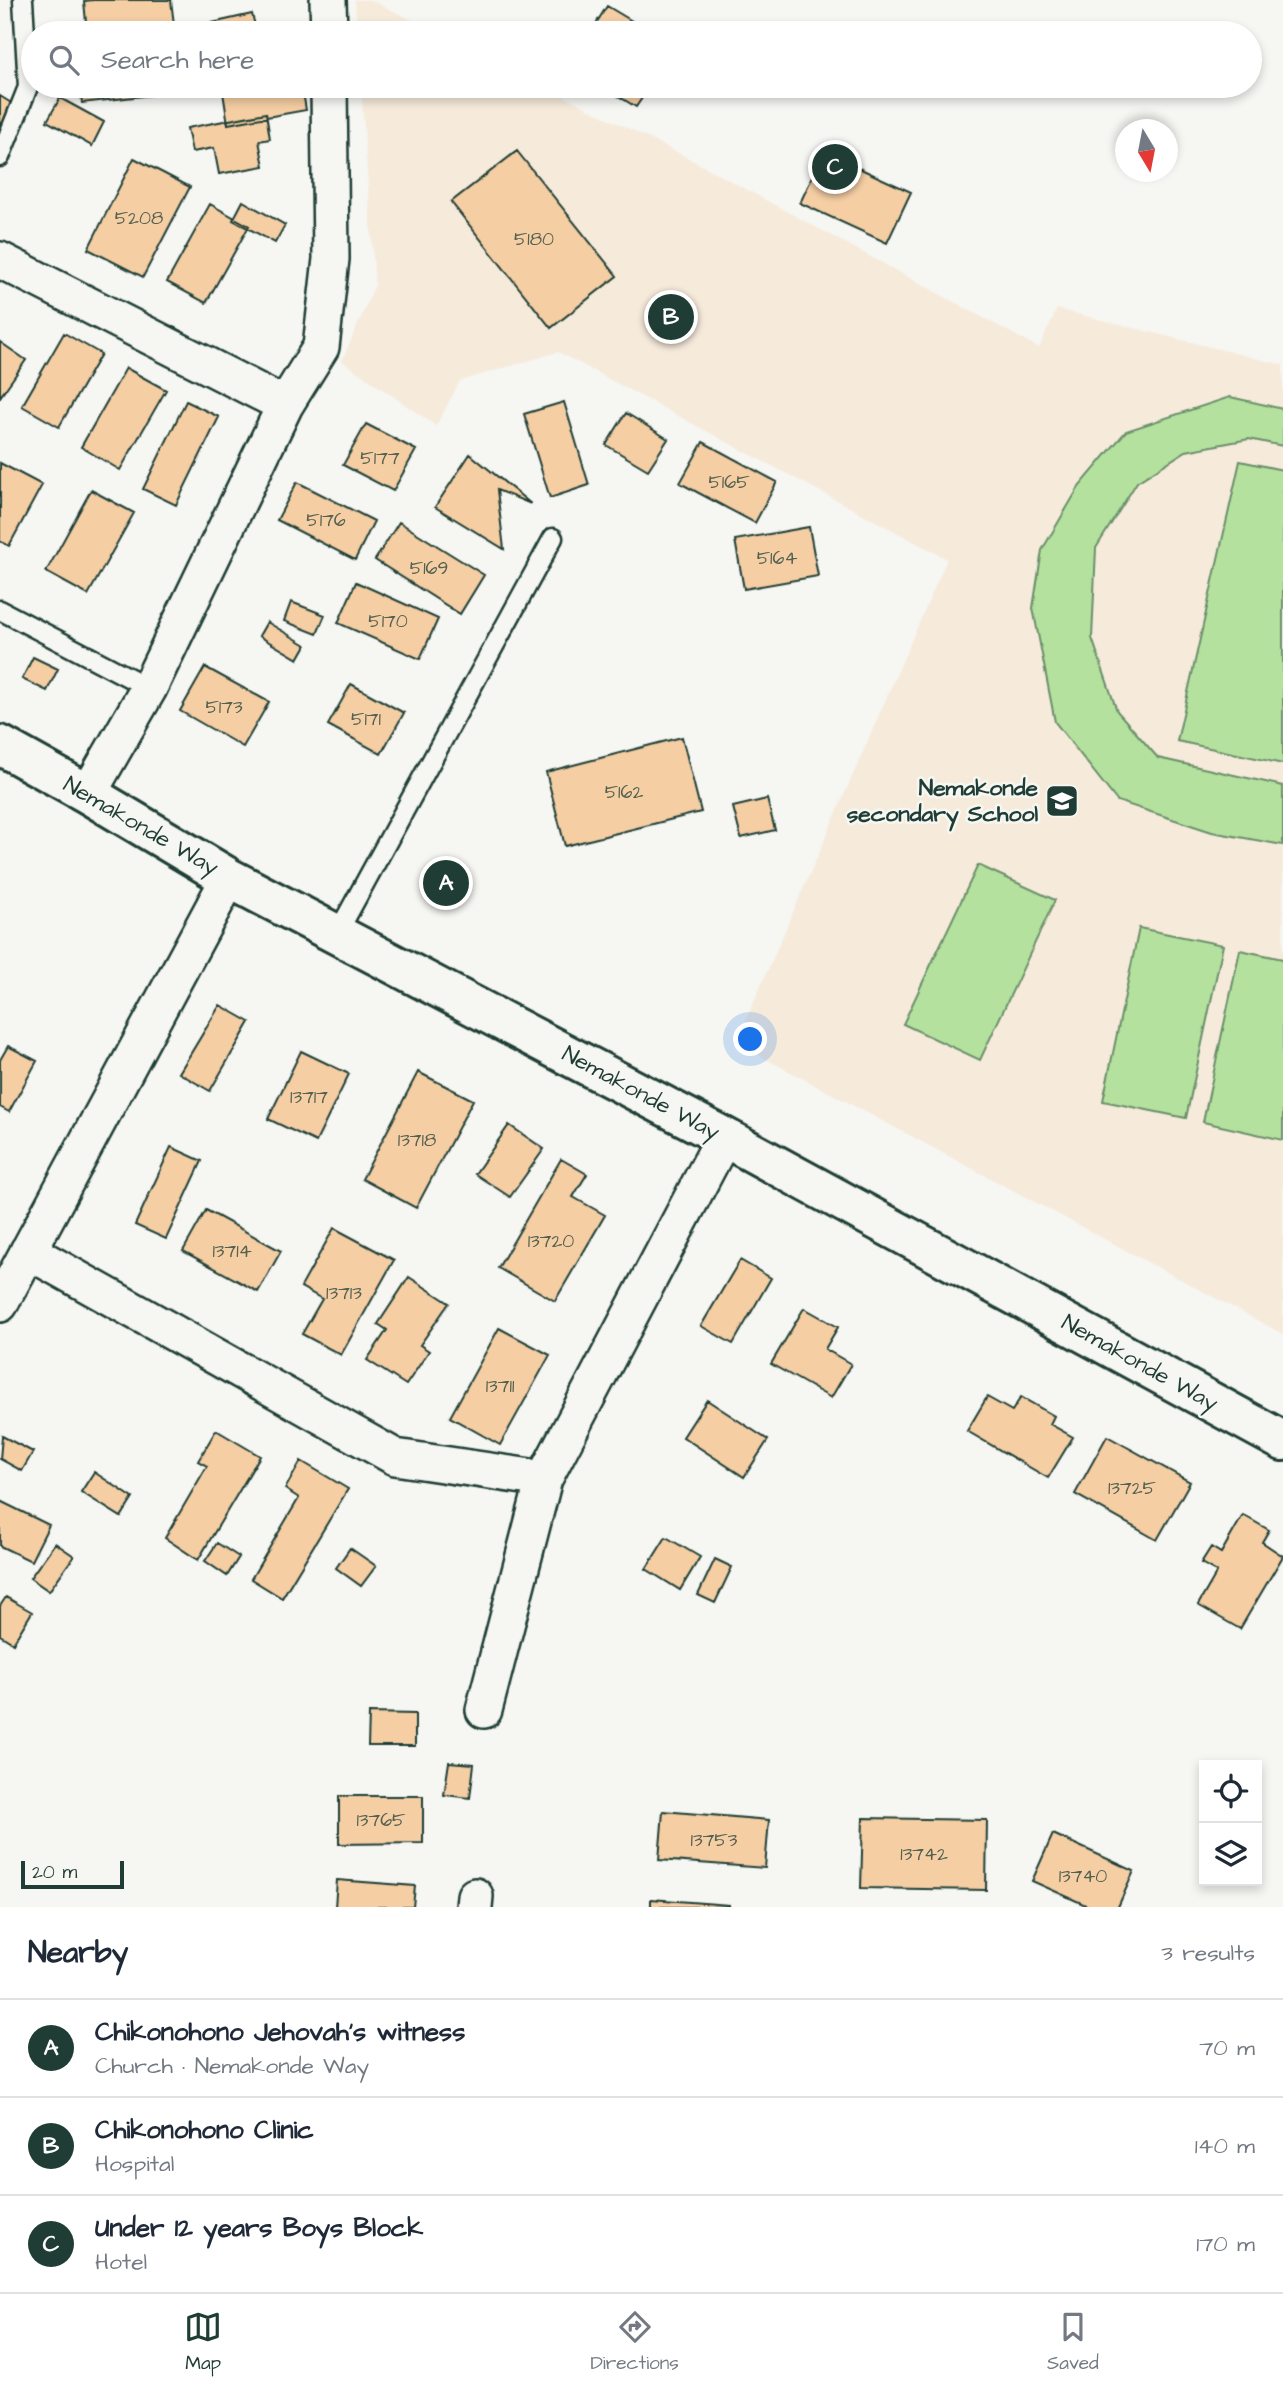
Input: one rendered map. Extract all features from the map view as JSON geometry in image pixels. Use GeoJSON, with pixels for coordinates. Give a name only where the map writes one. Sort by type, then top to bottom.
{"type":"FeatureCollection","features":[{"type":"Feature","properties":{"kind":"street"},"geometry":{"type":"LineString","coordinates":[[328,0],[329,21]]}},
{"type":"Feature","properties":{"kind":"street"},"geometry":{"type":"LineString","coordinates":[[88,794],[149,688],[285,405],[321,347],[331,259],[329,98]]}},
{"type":"Feature","properties":{"kind":"street"},"geometry":{"type":"LineString","coordinates":[[0,260],[285,405]]}},
{"type":"Feature","properties":{"kind":"street","name":"Nemakonde Way"},"geometry":{"type":"LineString","coordinates":[[0,745],[229,878],[724,1137],[1283,1441]]}},
{"type":"Feature","properties":{"kind":"street"},"geometry":{"type":"LineString","coordinates":[[0,1304],[229,878]]}},
{"type":"Feature","properties":{"kind":"street"},"geometry":{"type":"LineString","coordinates":[[484,1710],[544,1479],[724,1137]]}},
{"type":"Feature","properties":{"kind":"street"},"geometry":{"type":"LineString","coordinates":[[28,1251],[395,1457],[544,1479]]}},
{"type":"Feature","properties":{"kind":"lane"},"geometry":{"type":"LineString","coordinates":[[23,0],[24,21]]}},
{"type":"Feature","properties":{"kind":"lane"},"geometry":{"type":"LineString","coordinates":[[0,157],[23,98]]}},
{"type":"Feature","properties":{"kind":"lane"},"geometry":{"type":"LineString","coordinates":[[337,933],[553,538]]}},
{"type":"Feature","properties":{"kind":"lane"},"geometry":{"type":"LineString","coordinates":[[0,610],[149,688]]}},
{"type":"Feature","properties":{"kind":"shaded area"},"geometry":{"type":"Polygon","coordinates":[[[355,0],[371,0],[414,21],[356,21],[355,0]]]}},
{"type":"Feature","properties":{"kind":"shaded area","name":"Nemakonde secondary School"},"geometry":{"type":"Polygon","coordinates":[[[362,98],[567,98],[690,159],[1039,348],[1057,309],[1283,365],[1283,1334],[736,1043],[947,559],[558,352],[460,381],[436,426],[342,361],[375,285],[362,98]]]}},
{"type":"Feature","properties":{"kind":"green space"},"geometry":{"type":"Polygon","coordinates":[[[1230,397],[1283,409],[1283,446],[1249,439],[1186,451],[1137,482],[1096,548],[1092,638],[1117,711],[1158,758],[1283,786],[1283,845],[1212,832],[1117,801],[1055,722],[1033,608],[1042,550],[1079,487],[1126,431],[1230,397]]]}},
{"type":"Feature","properties":{"kind":"green space"},"geometry":{"type":"Polygon","coordinates":[[[1240,461],[1283,470],[1283,764],[1177,741],[1240,461]]]}},
{"type":"Feature","properties":{"kind":"green space"},"geometry":{"type":"Polygon","coordinates":[[[978,865],[1055,900],[980,1060],[903,1024],[978,865]]]}},
{"type":"Feature","properties":{"kind":"green space"},"geometry":{"type":"Polygon","coordinates":[[[1139,928],[1223,945],[1186,1118],[1103,1101],[1139,928]]]}},
{"type":"Feature","properties":{"kind":"green space"},"geometry":{"type":"Polygon","coordinates":[[[1240,950],[1283,959],[1283,1140],[1203,1122],[1240,950]]]}},
{"type":"Feature","properties":{"kind":"building"},"geometry":{"type":"Polygon","coordinates":[[[171,0],[174,21],[86,21],[84,1],[171,0]]]}},
{"type":"Feature","properties":{"kind":"building"},"geometry":{"type":"Polygon","coordinates":[[[607,6],[632,21],[598,21],[607,6]]]}},
{"type":"Feature","properties":{"kind":"building"},"geometry":{"type":"Polygon","coordinates":[[[252,14],[254,21],[221,21],[252,14]]]}},
{"type":"Feature","properties":{"kind":"building"},"geometry":{"type":"Polygon","coordinates":[[[0,96],[16,106],[0,129],[0,96]]]}},
{"type":"Feature","properties":{"kind":"building"},"geometry":{"type":"Polygon","coordinates":[[[60,98],[104,122],[92,146],[47,121],[60,98]]]}},
{"type":"Feature","properties":{"kind":"building"},"geometry":{"type":"Polygon","coordinates":[[[81,98],[126,98],[82,103],[81,98]]]}},
{"type":"Feature","properties":{"kind":"building"},"geometry":{"type":"Polygon","coordinates":[[[224,98],[304,98],[306,110],[228,124],[224,98]]]}},
{"type":"Feature","properties":{"kind":"building"},"geometry":{"type":"Polygon","coordinates":[[[621,98],[642,98],[636,107],[621,98]]]}},
{"type":"Feature","properties":{"kind":"building"},"geometry":{"type":"Polygon","coordinates":[[[266,113],[270,139],[259,141],[264,166],[219,174],[214,148],[192,152],[187,128],[266,113]]]}},
{"type":"Feature","properties":{"kind":"building"},"geometry":{"type":"Polygon","coordinates":[[[517,151],[617,276],[551,328],[451,202],[517,151]]]}},
{"type":"Feature","properties":{"kind":"building"},"geometry":{"type":"Polygon","coordinates":[[[824,152],[911,192],[887,243],[800,203],[824,152]]]}},
{"type":"Feature","properties":{"kind":"building"},"geometry":{"type":"Polygon","coordinates":[[[134,158],[190,187],[143,277],[88,249],[134,158]]]}},
{"type":"Feature","properties":{"kind":"building"},"geometry":{"type":"Polygon","coordinates":[[[243,201],[285,225],[275,243],[233,220],[243,201]]]}},
{"type":"Feature","properties":{"kind":"building"},"geometry":{"type":"Polygon","coordinates":[[[210,204],[249,226],[206,303],[167,282],[210,204]]]}},
{"type":"Feature","properties":{"kind":"building"},"geometry":{"type":"Polygon","coordinates":[[[64,333],[101,354],[59,427],[22,406],[64,333]]]}},
{"type":"Feature","properties":{"kind":"building"},"geometry":{"type":"Polygon","coordinates":[[[0,342],[26,360],[0,397],[0,342]]]}},
{"type":"Feature","properties":{"kind":"building"},"geometry":{"type":"Polygon","coordinates":[[[126,368],[166,390],[120,470],[81,447],[126,368]]]}},
{"type":"Feature","properties":{"kind":"building"},"geometry":{"type":"Polygon","coordinates":[[[186,401],[219,417],[176,505],[143,489],[186,401]]]}},
{"type":"Feature","properties":{"kind":"building"},"geometry":{"type":"Polygon","coordinates":[[[564,402],[589,485],[550,498],[524,414],[564,402]]]}},
{"type":"Feature","properties":{"kind":"building"},"geometry":{"type":"Polygon","coordinates":[[[626,413],[668,439],[648,470],[606,445],[626,413]]]}},
{"type":"Feature","properties":{"kind":"building"},"geometry":{"type":"Polygon","coordinates":[[[366,424],[416,450],[393,491],[343,465],[366,424]]]}},
{"type":"Feature","properties":{"kind":"building"},"geometry":{"type":"Polygon","coordinates":[[[703,442],[777,482],[755,523],[680,483],[703,442]]]}},
{"type":"Feature","properties":{"kind":"building"},"geometry":{"type":"Polygon","coordinates":[[[470,454],[531,504],[497,490],[504,549],[435,507],[470,454]]]}},
{"type":"Feature","properties":{"kind":"building"},"geometry":{"type":"Polygon","coordinates":[[[0,463],[42,485],[9,546],[0,541],[0,463]]]}},
{"type":"Feature","properties":{"kind":"building"},"geometry":{"type":"Polygon","coordinates":[[[297,482],[374,521],[355,560],[277,520],[297,482]]]}},
{"type":"Feature","properties":{"kind":"building"},"geometry":{"type":"Polygon","coordinates":[[[91,490],[134,513],[88,595],[46,572],[91,490]]]}},
{"type":"Feature","properties":{"kind":"building"},"geometry":{"type":"Polygon","coordinates":[[[399,522],[484,575],[460,614],[375,560],[399,522]]]}},
{"type":"Feature","properties":{"kind":"building"},"geometry":{"type":"Polygon","coordinates":[[[809,527],[818,576],[744,589],[735,540],[809,527]]]}},
{"type":"Feature","properties":{"kind":"building"},"geometry":{"type":"Polygon","coordinates":[[[356,582],[438,619],[420,659],[338,623],[356,582]]]}},
{"type":"Feature","properties":{"kind":"building"},"geometry":{"type":"Polygon","coordinates":[[[291,602],[325,615],[317,634],[284,621],[291,602]]]}},
{"type":"Feature","properties":{"kind":"building"},"geometry":{"type":"Polygon","coordinates":[[[267,622],[306,645],[298,659],[259,636],[267,622]]]}},
{"type":"Feature","properties":{"kind":"building"},"geometry":{"type":"Polygon","coordinates":[[[33,657],[58,669],[47,691],[22,679],[33,657]]]}},
{"type":"Feature","properties":{"kind":"building"},"geometry":{"type":"Polygon","coordinates":[[[205,667],[269,702],[243,747],[180,711],[205,667]]]}},
{"type":"Feature","properties":{"kind":"building"},"geometry":{"type":"Polygon","coordinates":[[[351,684],[404,713],[381,754],[328,725],[351,684]]]}},
{"type":"Feature","properties":{"kind":"building"},"geometry":{"type":"Polygon","coordinates":[[[682,737],[701,812],[565,846],[546,772],[682,737]]]}},
{"type":"Feature","properties":{"kind":"building"},"geometry":{"type":"Polygon","coordinates":[[[767,799],[775,830],[741,838],[733,807],[767,799]]]}},
{"type":"Feature","properties":{"kind":"building"},"geometry":{"type":"Polygon","coordinates":[[[220,1005],[250,1022],[210,1091],[179,1073],[220,1005]]]}},
{"type":"Feature","properties":{"kind":"building"},"geometry":{"type":"Polygon","coordinates":[[[8,1046],[37,1061],[9,1112],[0,1107],[0,1060],[8,1046]]]}},
{"type":"Feature","properties":{"kind":"building"},"geometry":{"type":"Polygon","coordinates":[[[301,1051],[349,1074],[316,1142],[268,1119],[301,1051]]]}},
{"type":"Feature","properties":{"kind":"building"},"geometry":{"type":"Polygon","coordinates":[[[418,1072],[473,1100],[416,1208],[362,1179],[418,1072]]]}},
{"type":"Feature","properties":{"kind":"building"},"geometry":{"type":"Polygon","coordinates":[[[509,1125],[544,1149],[510,1197],[475,1174],[509,1125]]]}},
{"type":"Feature","properties":{"kind":"building"},"geometry":{"type":"Polygon","coordinates":[[[171,1147],[202,1161],[166,1239],[135,1225],[171,1147]]]}},
{"type":"Feature","properties":{"kind":"building"},"geometry":{"type":"Polygon","coordinates":[[[561,1159],[587,1174],[573,1197],[605,1215],[555,1301],[498,1268],[561,1159]]]}},
{"type":"Feature","properties":{"kind":"building"},"geometry":{"type":"Polygon","coordinates":[[[206,1210],[281,1251],[258,1292],[183,1251],[206,1210]]]}},
{"type":"Feature","properties":{"kind":"building"},"geometry":{"type":"Polygon","coordinates":[[[334,1228],[394,1260],[341,1355],[302,1334],[322,1299],[301,1287],[334,1228]]]}},
{"type":"Feature","properties":{"kind":"building"},"geometry":{"type":"Polygon","coordinates":[[[740,1260],[771,1278],[733,1344],[701,1326],[740,1260]]]}},
{"type":"Feature","properties":{"kind":"building"},"geometry":{"type":"Polygon","coordinates":[[[409,1277],[449,1303],[420,1345],[429,1351],[406,1385],[367,1360],[387,1330],[378,1324],[409,1277]]]}},
{"type":"Feature","properties":{"kind":"building"},"geometry":{"type":"Polygon","coordinates":[[[804,1308],[838,1327],[825,1349],[851,1364],[831,1398],[771,1364],[804,1308]]]}},
{"type":"Feature","properties":{"kind":"building"},"geometry":{"type":"Polygon","coordinates":[[[499,1328],[550,1355],[500,1445],[450,1417],[499,1328]]]}},
{"type":"Feature","properties":{"kind":"building"},"geometry":{"type":"Polygon","coordinates":[[[987,1397],[1012,1411],[1021,1397],[1054,1416],[1050,1424],[1073,1437],[1048,1478],[967,1431],[987,1397]]]}},
{"type":"Feature","properties":{"kind":"building"},"geometry":{"type":"Polygon","coordinates":[[[707,1400],[768,1440],[744,1477],[683,1437],[707,1400]]]}},
{"type":"Feature","properties":{"kind":"building"},"geometry":{"type":"Polygon","coordinates":[[[216,1430],[260,1456],[198,1560],[165,1538],[207,1466],[198,1461],[216,1430]]]}},
{"type":"Feature","properties":{"kind":"building"},"geometry":{"type":"Polygon","coordinates":[[[2,1436],[33,1452],[22,1471],[0,1459],[2,1436]]]}},
{"type":"Feature","properties":{"kind":"building"},"geometry":{"type":"Polygon","coordinates":[[[1107,1436],[1190,1482],[1157,1540],[1075,1494],[1107,1436]]]}},
{"type":"Feature","properties":{"kind":"building"},"geometry":{"type":"Polygon","coordinates":[[[301,1461],[348,1489],[282,1598],[251,1579],[299,1498],[285,1489],[301,1461]]]}},
{"type":"Feature","properties":{"kind":"building"},"geometry":{"type":"Polygon","coordinates":[[[94,1472],[133,1498],[121,1517],[81,1492],[94,1472]]]}},
{"type":"Feature","properties":{"kind":"building"},"geometry":{"type":"Polygon","coordinates":[[[0,1501],[49,1525],[31,1561],[0,1546],[0,1501]]]}},
{"type":"Feature","properties":{"kind":"building"},"geometry":{"type":"Polygon","coordinates":[[[1243,1515],[1269,1530],[1262,1542],[1283,1556],[1240,1629],[1198,1605],[1217,1572],[1201,1563],[1211,1547],[1221,1553],[1243,1515]]]}},
{"type":"Feature","properties":{"kind":"building"},"geometry":{"type":"Polygon","coordinates":[[[666,1537],[700,1557],[680,1590],[646,1569],[666,1537]]]}},
{"type":"Feature","properties":{"kind":"building"},"geometry":{"type":"Polygon","coordinates":[[[55,1543],[74,1556],[49,1591],[30,1578],[55,1543]]]}},
{"type":"Feature","properties":{"kind":"building"},"geometry":{"type":"Polygon","coordinates":[[[217,1543],[239,1557],[227,1576],[205,1561],[217,1543]]]}},
{"type":"Feature","properties":{"kind":"building"},"geometry":{"type":"Polygon","coordinates":[[[350,1548],[376,1566],[361,1586],[336,1568],[350,1548]]]}},
{"type":"Feature","properties":{"kind":"building"},"geometry":{"type":"Polygon","coordinates":[[[715,1559],[732,1567],[715,1603],[698,1595],[715,1559]]]}},
{"type":"Feature","properties":{"kind":"building"},"geometry":{"type":"Polygon","coordinates":[[[6,1597],[32,1612],[13,1643],[0,1635],[0,1606],[6,1597]]]}},
{"type":"Feature","properties":{"kind":"building"},"geometry":{"type":"Polygon","coordinates":[[[369,1713],[415,1714],[415,1746],[368,1746],[369,1713]]]}},
{"type":"Feature","properties":{"kind":"building"},"geometry":{"type":"Polygon","coordinates":[[[449,1762],[474,1764],[470,1798],[444,1795],[449,1762]]]}},
{"type":"Feature","properties":{"kind":"building"},"geometry":{"type":"Polygon","coordinates":[[[339,1796],[423,1796],[423,1843],[339,1844],[339,1796]]]}},
{"type":"Feature","properties":{"kind":"building"},"geometry":{"type":"Polygon","coordinates":[[[663,1811],[769,1820],[765,1868],[659,1860],[663,1811]]]}},
{"type":"Feature","properties":{"kind":"building"},"geometry":{"type":"Polygon","coordinates":[[[863,1818],[987,1820],[986,1890],[861,1888],[863,1818]]]}},
{"type":"Feature","properties":{"kind":"building"},"geometry":{"type":"Polygon","coordinates":[[[1053,1834],[1134,1871],[1118,1907],[1090,1907],[1032,1881],[1053,1834]]]}},
{"type":"Feature","properties":{"kind":"building"},"geometry":{"type":"Polygon","coordinates":[[[337,1880],[415,1886],[413,1907],[335,1907],[337,1880]]]}},
{"type":"Feature","properties":{"kind":"building"},"geometry":{"type":"Polygon","coordinates":[[[651,1899],[729,1905],[729,1907],[651,1907],[651,1899]]]}},
{"type":"Feature","properties":{"kind":"place","name":"Under 12 years Boys Block"},"geometry":{"type":"Point","coordinates":[835,167]}},
{"type":"Feature","properties":{"kind":"place","name":"Chikonohono Clinic"},"geometry":{"type":"Point","coordinates":[671,317]}},
{"type":"Feature","properties":{"kind":"place","name":"Nemakonde secondary School"},"geometry":{"type":"Point","coordinates":[1062,801]}},
{"type":"Feature","properties":{"kind":"place","name":"Chikonohono Jehovah's witness"},"geometry":{"type":"Point","coordinates":[446,883]}}]}
